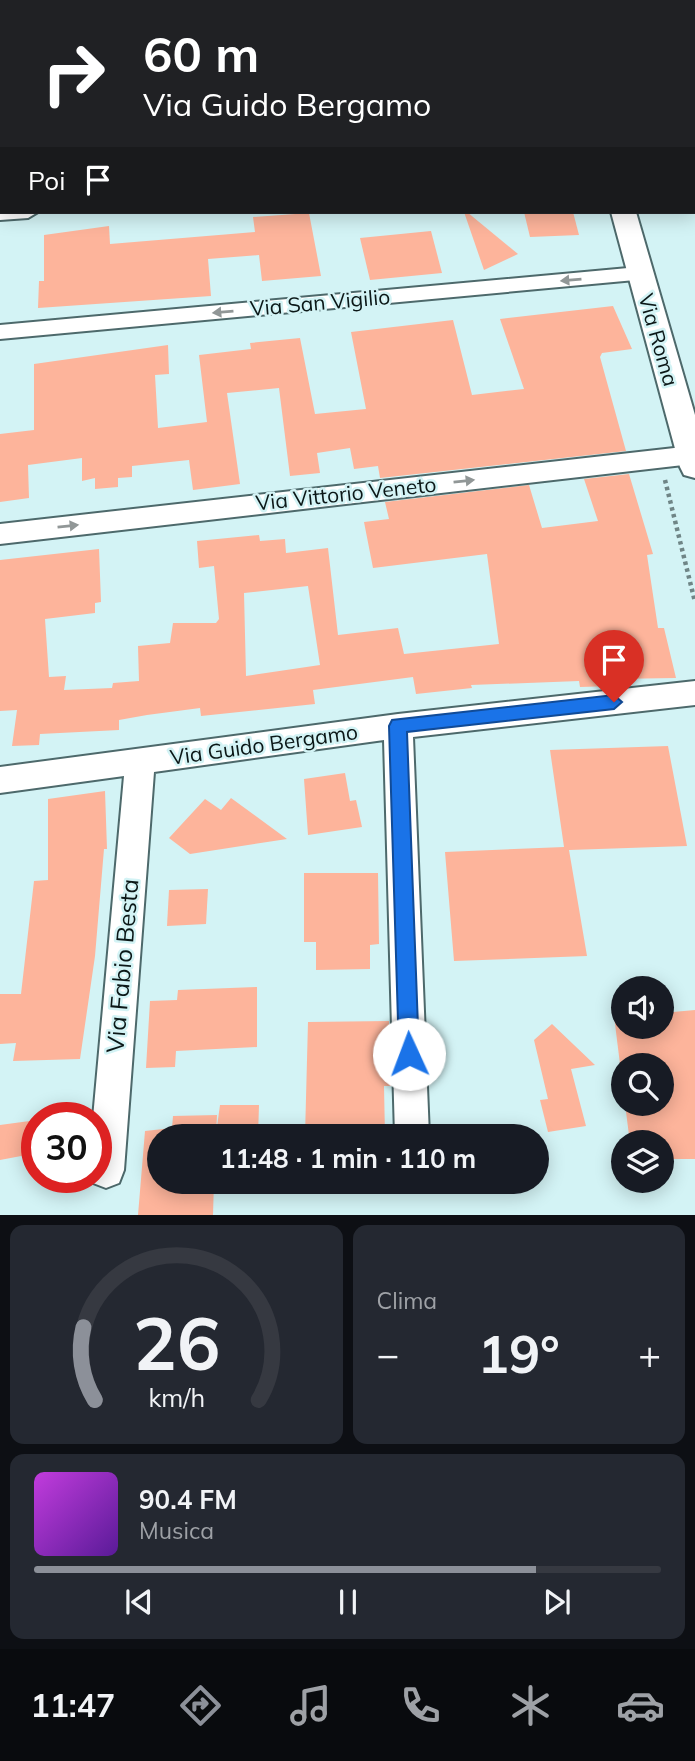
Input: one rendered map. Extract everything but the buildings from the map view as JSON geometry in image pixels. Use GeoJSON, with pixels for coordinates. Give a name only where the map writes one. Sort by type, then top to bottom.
{"type":"FeatureCollection","features":[{"type":"Feature","properties":{"kind":"street","name":"Via Roma"},"geometry":{"type":"LineString","coordinates":[[624,214],[694,461]]}},
{"type":"Feature","properties":{"kind":"street","name":"Via San Vigilio"},"geometry":{"type":"LineString","coordinates":[[0,332],[639,274]]}},
{"type":"Feature","properties":{"kind":"street","name":"Via Vittorio Veneto"},"geometry":{"type":"LineString","coordinates":[[0,534],[694,461]]}},
{"type":"Feature","properties":{"kind":"street","name":"Via Guido Bergamo"},"geometry":{"type":"LineString","coordinates":[[0,780],[398,726],[695,693]]}},
{"type":"Feature","properties":{"kind":"street"},"geometry":{"type":"LineString","coordinates":[[398,726],[412,1124]]}},
{"type":"Feature","properties":{"kind":"street","name":"Via Fabio Besta"},"geometry":{"type":"LineString","coordinates":[[112,1102],[140,763]]}},
{"type":"Feature","properties":{"kind":"path"},"geometry":{"type":"LineString","coordinates":[[665,479],[695,602]]}},
{"type":"Feature","properties":{"kind":"route"},"geometry":{"type":"LineString","coordinates":[[409,1054],[398,726],[614,702]]}}]}
